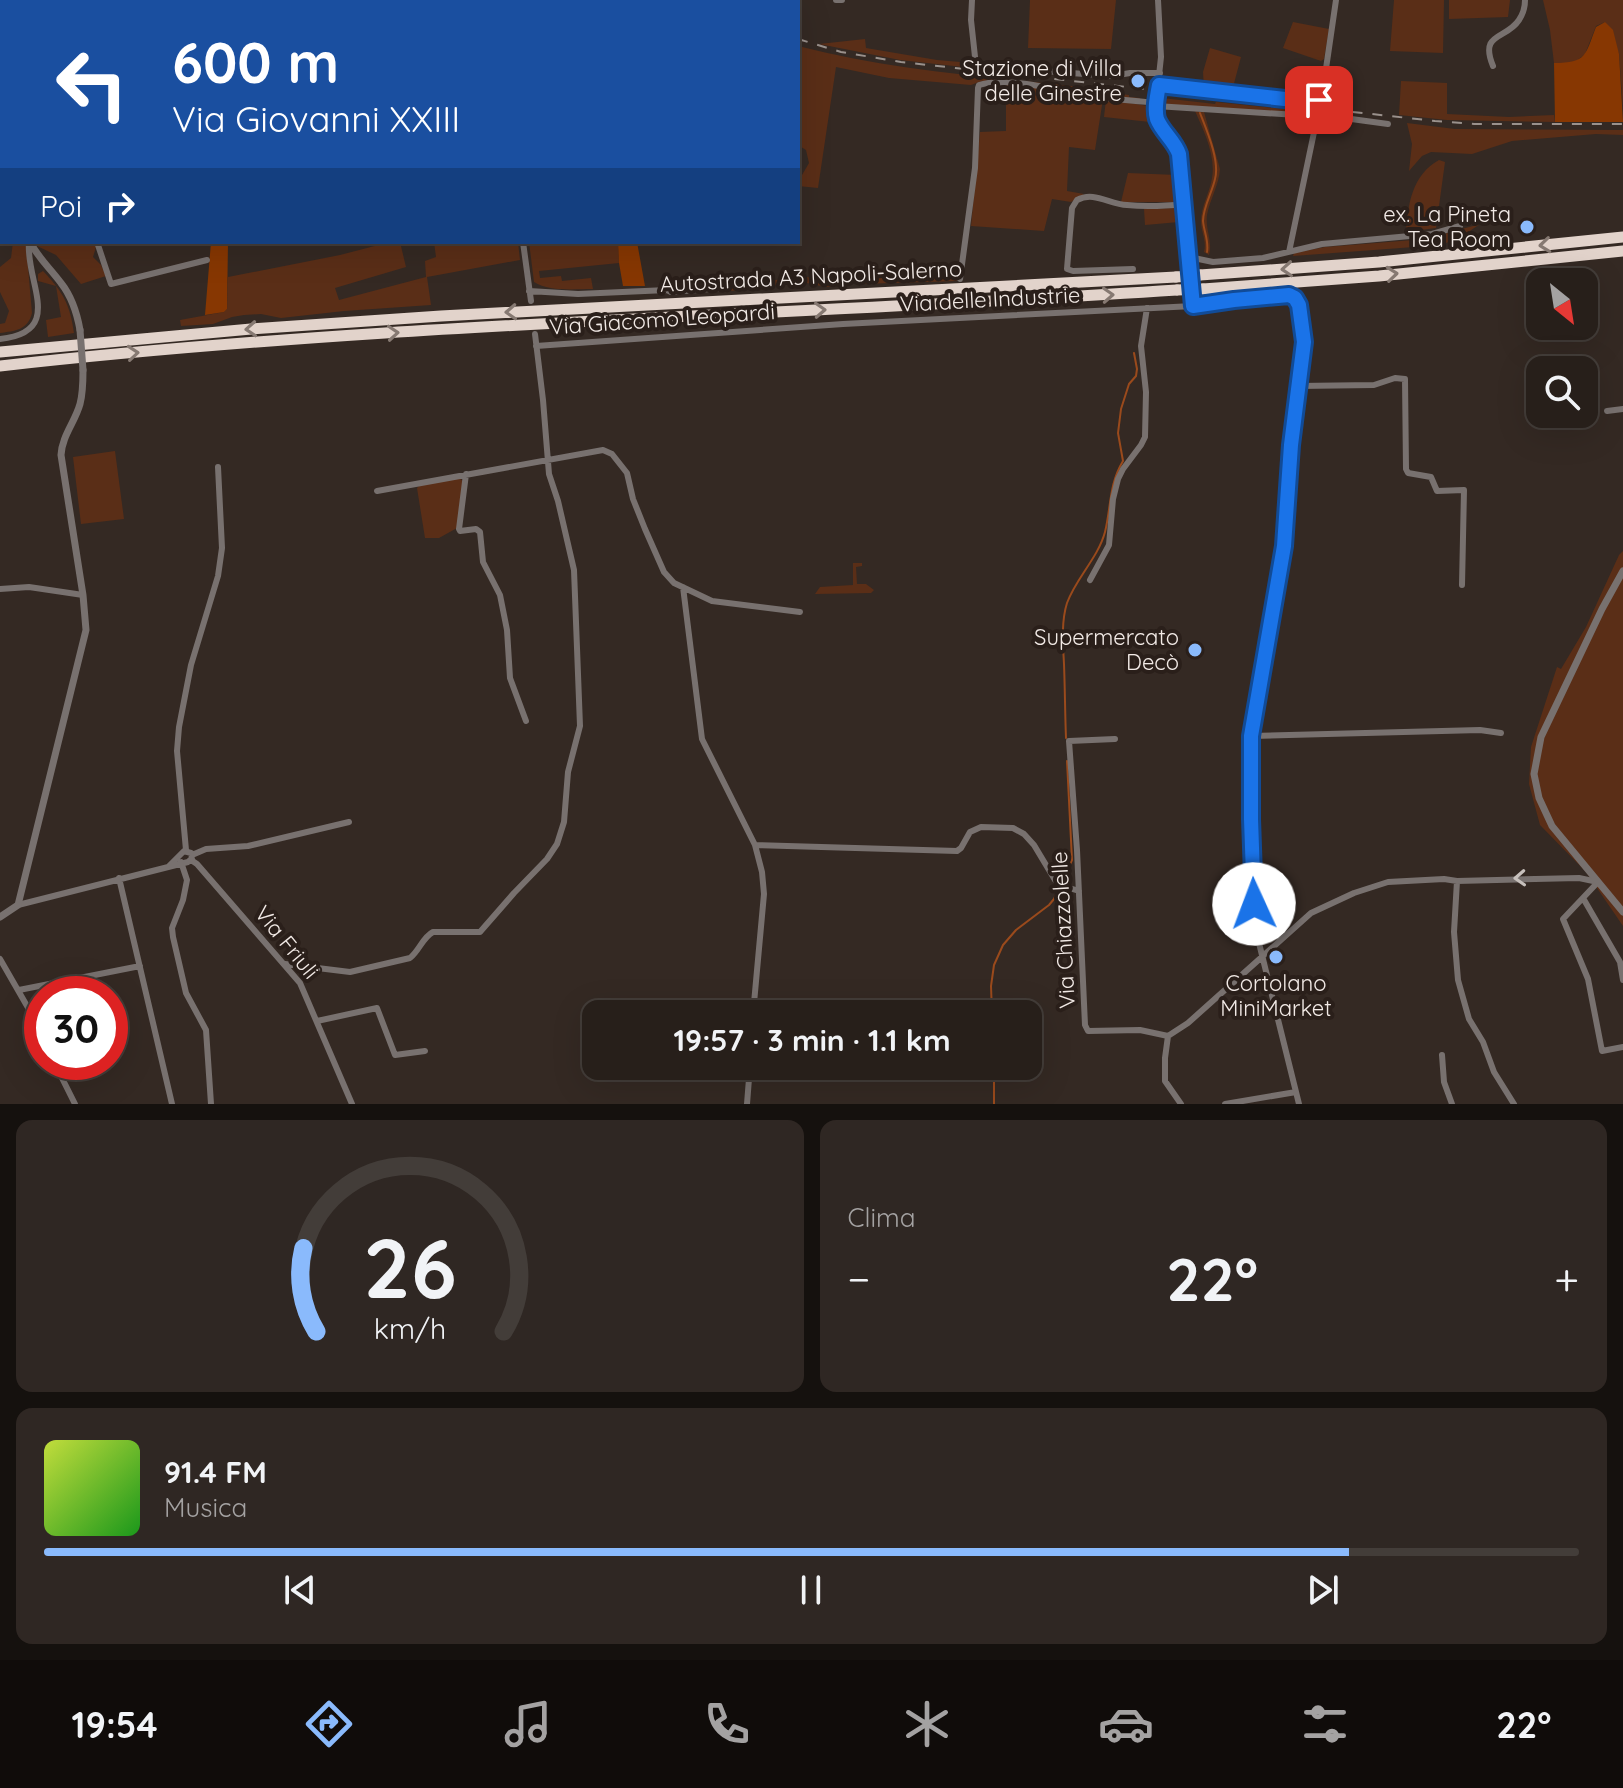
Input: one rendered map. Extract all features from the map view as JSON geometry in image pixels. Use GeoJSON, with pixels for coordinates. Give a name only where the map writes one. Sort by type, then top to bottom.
{"type":"FeatureCollection","features":[{"type":"Feature","properties":{"kind":"highway","name":"Autostrada A3 Napoli-Salerno"},"geometry":{"type":"LineString","coordinates":[[0,352],[251,329],[441,316],[1176,277],[1395,260],[1623,237]]}},
{"type":"Feature","properties":{"kind":"highway","name":"Autostrada A3 Napoli-Salerno"},"geometry":{"type":"LineString","coordinates":[[0,366],[444,330],[1203,289],[1379,276],[1623,251]]}},
{"type":"Feature","properties":{"kind":"street"},"geometry":{"type":"LineString","coordinates":[[836,0],[842,0]]}},
{"type":"Feature","properties":{"kind":"street"},"geometry":{"type":"LineString","coordinates":[[972,0],[976,66],[1112,76],[1160,73]]}},
{"type":"Feature","properties":{"kind":"street"},"geometry":{"type":"LineString","coordinates":[[1158,0],[1161,57],[1157,119],[1179,154],[1193,306]]}},
{"type":"Feature","properties":{"kind":"street"},"geometry":{"type":"LineString","coordinates":[[1159,85],[1312,102],[1319,100],[1336,0]]}},
{"type":"Feature","properties":{"kind":"street"},"geometry":{"type":"LineString","coordinates":[[1493,66],[1489,47],[1493,38],[1519,21],[1525,0]]}},
{"type":"Feature","properties":{"kind":"street"},"geometry":{"type":"LineString","coordinates":[[960,279],[975,168],[979,85],[1027,85],[1156,104],[1388,124]]}},
{"type":"Feature","properties":{"kind":"street"},"geometry":{"type":"LineString","coordinates":[[1289,252],[1317,118]]}},
{"type":"Feature","properties":{"kind":"street"},"geometry":{"type":"LineString","coordinates":[[1133,269],[1067,269],[1072,208],[1077,200],[1088,196],[1126,205],[1185,204]]}},
{"type":"Feature","properties":{"kind":"street"},"geometry":{"type":"LineString","coordinates":[[1189,257],[1213,262],[1263,258],[1322,244],[1432,234],[1460,226]]}},
{"type":"Feature","properties":{"kind":"street"},"geometry":{"type":"LineString","coordinates":[[0,339],[22,335],[38,318],[29,244]]}},
{"type":"Feature","properties":{"kind":"street"},"geometry":{"type":"LineString","coordinates":[[18,905],[86,630],[61,455],[83,388],[80,330],[70,295],[30,244]]}},
{"type":"Feature","properties":{"kind":"street"},"geometry":{"type":"LineString","coordinates":[[98,244],[111,284],[207,260]]}},
{"type":"Feature","properties":{"kind":"street","name":"Via Giacomo Leopardi"},"geometry":{"type":"LineString","coordinates":[[523,244],[531,301]]}},
{"type":"Feature","properties":{"kind":"street"},"geometry":{"type":"LineString","coordinates":[[32,268],[41,261]]}},
{"type":"Feature","properties":{"kind":"street"},"geometry":{"type":"LineString","coordinates":[[529,291],[567,294],[723,288]]}},
{"type":"Feature","properties":{"kind":"street","name":"Via delle Industrie"},"geometry":{"type":"LineString","coordinates":[[790,328],[1193,306],[1289,295],[1299,305],[1304,342],[1298,386]]}},
{"type":"Feature","properties":{"kind":"street"},"geometry":{"type":"LineString","coordinates":[[1090,580],[1109,545],[1118,479],[1145,437],[1146,392],[1141,346],[1147,308]]}},
{"type":"Feature","properties":{"kind":"street","name":"Via Giacomo Leopardi"},"geometry":{"type":"LineString","coordinates":[[536,346],[790,328]]}},
{"type":"Feature","properties":{"kind":"street","name":"Via Giacomo Leopardi"},"geometry":{"type":"LineString","coordinates":[[285,964],[350,972],[410,958],[433,932],[480,932],[557,844],[564,822],[568,772],[580,726],[580,689],[574,570],[549,474],[535,334]]}},
{"type":"Feature","properties":{"kind":"street"},"geometry":{"type":"LineString","coordinates":[[1299,1104],[1256,931],[1251,819],[1251,736],[1284,546],[1298,386],[1374,385],[1395,378],[1405,379],[1408,473],[1431,477],[1437,491],[1464,490],[1462,585]]}},
{"type":"Feature","properties":{"kind":"street"},"geometry":{"type":"LineString","coordinates":[[1607,411],[1623,409]]}},
{"type":"Feature","properties":{"kind":"street"},"geometry":{"type":"LineString","coordinates":[[377,491],[603,450],[612,454],[627,473],[636,509],[669,579],[712,601],[800,612]]}},
{"type":"Feature","properties":{"kind":"street"},"geometry":{"type":"LineString","coordinates":[[211,1104],[206,1030],[186,993],[172,928],[187,880],[177,751],[179,727],[191,665],[218,576],[222,548],[218,467]]}},
{"type":"Feature","properties":{"kind":"street"},"geometry":{"type":"LineString","coordinates":[[466,474],[459,529],[476,529],[480,532],[483,562],[500,595],[507,630],[510,678],[526,721]]}},
{"type":"Feature","properties":{"kind":"street"},"geometry":{"type":"LineString","coordinates":[[1623,571],[1541,737],[1534,774],[1539,798],[1552,826],[1623,912]]}},
{"type":"Feature","properties":{"kind":"street"},"geometry":{"type":"LineString","coordinates":[[0,589],[29,587],[83,595]]}},
{"type":"Feature","properties":{"kind":"street"},"geometry":{"type":"LineString","coordinates":[[683,587],[702,739],[755,845],[762,872],[764,894],[754,1000]]}},
{"type":"Feature","properties":{"kind":"street"},"geometry":{"type":"LineString","coordinates":[[1251,736],[1480,730],[1501,733]]}},
{"type":"Feature","properties":{"kind":"street","name":"Via Chiazzolelle"},"geometry":{"type":"LineString","coordinates":[[1115,739],[1069,741],[1087,1029],[1093,1032],[1140,1030],[1168,1036]]}},
{"type":"Feature","properties":{"kind":"street"},"geometry":{"type":"LineString","coordinates":[[0,917],[18,905],[169,866],[206,849],[239,848],[349,822]]}},
{"type":"Feature","properties":{"kind":"street"},"geometry":{"type":"LineString","coordinates":[[755,845],[957,851],[970,832],[981,827],[1013,828],[1034,845],[1061,885],[1079,891]]}},
{"type":"Feature","properties":{"kind":"street","name":"Via Friuli"},"geometry":{"type":"LineString","coordinates":[[186,857],[197,864],[300,983],[352,1104]]}},
{"type":"Feature","properties":{"kind":"street"},"geometry":{"type":"LineString","coordinates":[[1181,1104],[1165,1081],[1168,1036],[1188,1023],[1311,913],[1354,893],[1388,882],[1543,877],[1598,882]]}},
{"type":"Feature","properties":{"kind":"street"},"geometry":{"type":"LineString","coordinates":[[119,878],[172,1104]]}},
{"type":"Feature","properties":{"kind":"street"},"geometry":{"type":"LineString","coordinates":[[1457,881],[1454,932],[1458,980],[1469,1019],[1483,1042],[1494,1072],[1514,1104]]}},
{"type":"Feature","properties":{"kind":"street"},"geometry":{"type":"LineString","coordinates":[[1598,882],[1563,919],[1588,979],[1602,1051],[1623,1047]]}},
{"type":"Feature","properties":{"kind":"street"},"geometry":{"type":"LineString","coordinates":[[1583,898],[1620,962],[1623,980]]}},
{"type":"Feature","properties":{"kind":"street"},"geometry":{"type":"LineString","coordinates":[[0,959],[24,999]]}},
{"type":"Feature","properties":{"kind":"street"},"geometry":{"type":"LineString","coordinates":[[19,990],[140,966]]}},
{"type":"Feature","properties":{"kind":"street"},"geometry":{"type":"LineString","coordinates":[[317,1021],[377,1008],[395,1055],[425,1051]]}},
{"type":"Feature","properties":{"kind":"street"},"geometry":{"type":"LineString","coordinates":[[1442,1055],[1444,1082],[1452,1104]]}},
{"type":"Feature","properties":{"kind":"street"},"geometry":{"type":"LineString","coordinates":[[63,1080],[75,1104]]}},
{"type":"Feature","properties":{"kind":"street"},"geometry":{"type":"LineString","coordinates":[[747,1104],[749,1080]]}},
{"type":"Feature","properties":{"kind":"street"},"geometry":{"type":"LineString","coordinates":[[1225,1104],[1296,1092]]}},
{"type":"Feature","properties":{"kind":"shaded area"},"geometry":{"type":"Polygon","coordinates":[[[1030,0],[1116,0],[1111,49],[1028,48],[1030,0]]]}},
{"type":"Feature","properties":{"kind":"shaded area"},"geometry":{"type":"Polygon","coordinates":[[[1394,0],[1444,0],[1443,53],[1390,51],[1394,0]]]}},
{"type":"Feature","properties":{"kind":"shaded area"},"geometry":{"type":"Polygon","coordinates":[[[1449,0],[1510,0],[1508,17],[1449,19],[1449,0]]]}},
{"type":"Feature","properties":{"kind":"shaded area"},"geometry":{"type":"Polygon","coordinates":[[[1543,0],[1623,0],[1623,109],[1619,54],[1605,22],[1596,26],[1585,54],[1574,63],[1554,63],[1543,0]]]}},
{"type":"Feature","properties":{"kind":"shaded area"},"geometry":{"type":"Polygon","coordinates":[[[1293,22],[1329,29],[1324,59],[1321,61],[1283,48],[1293,22]]]}},
{"type":"Feature","properties":{"kind":"shaded area"},"geometry":{"type":"Polygon","coordinates":[[[1605,22],[1613,30],[1619,54],[1623,122],[1555,122],[1554,63],[1573,61],[1583,56],[1596,27],[1605,22]]]}},
{"type":"Feature","properties":{"kind":"shaded area"},"geometry":{"type":"Polygon","coordinates":[[[865,39],[866,48],[972,63],[972,68],[900,60],[819,44],[865,39]]]}},
{"type":"Feature","properties":{"kind":"shaded area"},"geometry":{"type":"Polygon","coordinates":[[[800,46],[870,62],[1089,88],[1140,98],[1139,100],[990,80],[971,85],[889,78],[836,67],[818,188],[800,186],[800,179],[809,163],[806,150],[800,146],[800,46]]]}},
{"type":"Feature","properties":{"kind":"shaded area"},"geometry":{"type":"Polygon","coordinates":[[[1210,48],[1241,57],[1232,91],[1204,88],[1203,72],[1210,48]]]}},
{"type":"Feature","properties":{"kind":"shaded area"},"geometry":{"type":"Polygon","coordinates":[[[1401,81],[1447,83],[1447,114],[1509,117],[1554,115],[1555,122],[1447,120],[1399,115],[1401,81]]]}},
{"type":"Feature","properties":{"kind":"shaded area"},"geometry":{"type":"Polygon","coordinates":[[[1006,85],[1103,99],[1095,150],[1069,147],[1067,191],[1084,194],[1071,202],[1052,199],[1044,231],[971,226],[980,132],[1006,131],[1006,85]]]}},
{"type":"Feature","properties":{"kind":"shaded area"},"geometry":{"type":"Polygon","coordinates":[[[1162,98],[1335,114],[1335,116],[1162,104],[1162,98]]]}},
{"type":"Feature","properties":{"kind":"shaded area"},"geometry":{"type":"Polygon","coordinates":[[[1106,99],[1148,106],[1150,122],[1104,117],[1106,99]]]}},
{"type":"Feature","properties":{"kind":"shaded area"},"geometry":{"type":"Polygon","coordinates":[[[1195,111],[1204,112],[1220,169],[1207,215],[1209,255],[1204,252],[1201,221],[1213,170],[1208,144],[1195,111]]]}},
{"type":"Feature","properties":{"kind":"shaded area"},"geometry":{"type":"Polygon","coordinates":[[[1407,123],[1455,129],[1623,130],[1623,135],[1596,134],[1512,141],[1472,154],[1431,152],[1422,156],[1409,171],[1412,144],[1407,123]]]}},
{"type":"Feature","properties":{"kind":"shaded area"},"geometry":{"type":"Polygon","coordinates":[[[1439,160],[1445,162],[1436,228],[1406,232],[1410,201],[1417,182],[1439,160]]]}},
{"type":"Feature","properties":{"kind":"shaded area"},"geometry":{"type":"Polygon","coordinates":[[[1128,173],[1177,175],[1178,198],[1175,202],[1121,202],[1128,173]]]}},
{"type":"Feature","properties":{"kind":"shaded area"},"geometry":{"type":"Polygon","coordinates":[[[1175,208],[1179,213],[1179,222],[1145,225],[1144,209],[1175,208]]]}},
{"type":"Feature","properties":{"kind":"shaded area"},"geometry":{"type":"Polygon","coordinates":[[[1480,224],[1461,237],[1441,245],[1293,256],[1294,253],[1325,247],[1426,239],[1480,224]]]}},
{"type":"Feature","properties":{"kind":"shaded area"},"geometry":{"type":"Polygon","coordinates":[[[13,244],[26,244],[32,313],[24,326],[0,333],[0,324],[5,323],[9,311],[0,292],[0,267],[11,258],[13,244]]]}},
{"type":"Feature","properties":{"kind":"shaded area"},"geometry":{"type":"Polygon","coordinates":[[[95,244],[93,257],[106,276],[81,284],[56,255],[37,246],[95,244]]]}},
{"type":"Feature","properties":{"kind":"shaded area"},"geometry":{"type":"Polygon","coordinates":[[[211,244],[228,244],[227,309],[205,315],[211,244]]]}},
{"type":"Feature","properties":{"kind":"shaded area"},"geometry":{"type":"Polygon","coordinates":[[[382,244],[400,244],[406,267],[335,288],[339,300],[426,277],[425,261],[436,257],[434,244],[518,244],[520,260],[427,277],[431,305],[281,318],[244,315],[213,324],[181,326],[180,320],[227,309],[228,277],[382,244]]]}},
{"type":"Feature","properties":{"kind":"shaded area"},"geometry":{"type":"Polygon","coordinates":[[[529,244],[618,244],[619,263],[539,271],[540,278],[561,276],[562,281],[591,278],[593,289],[562,289],[534,282],[529,244]]]}},
{"type":"Feature","properties":{"kind":"shaded area"},"geometry":{"type":"Polygon","coordinates":[[[618,244],[637,244],[645,286],[623,286],[618,244]]]}},
{"type":"Feature","properties":{"kind":"shaded area"},"geometry":{"type":"Polygon","coordinates":[[[43,271],[56,285],[64,299],[74,333],[48,337],[46,320],[61,317],[56,286],[38,281],[38,274],[43,271]]]}},
{"type":"Feature","properties":{"kind":"shaded area"},"geometry":{"type":"Polygon","coordinates":[[[958,271],[957,281],[860,284],[861,273],[876,276],[958,271]]]}},
{"type":"Feature","properties":{"kind":"shaded area"},"geometry":{"type":"Polygon","coordinates":[[[807,277],[834,282],[834,286],[783,283],[764,289],[726,291],[725,285],[745,284],[807,277]]]}},
{"type":"Feature","properties":{"kind":"shaded area"},"geometry":{"type":"Polygon","coordinates":[[[115,451],[124,519],[81,524],[73,457],[115,451]]]}},
{"type":"Feature","properties":{"kind":"shaded area"},"geometry":{"type":"Polygon","coordinates":[[[460,478],[463,482],[457,528],[439,538],[425,538],[417,488],[460,478]]]}},
{"type":"Feature","properties":{"kind":"shaded area"},"geometry":{"type":"Polygon","coordinates":[[[1623,551],[1623,926],[1586,872],[1540,825],[1529,784],[1531,747],[1557,667],[1561,669],[1586,627],[1623,551]]]}},
{"type":"Feature","properties":{"kind":"shaded area"},"geometry":{"type":"Polygon","coordinates":[[[853,563],[862,563],[862,566],[856,567],[857,584],[866,584],[874,590],[871,593],[815,594],[820,587],[853,585],[853,563]]]}},
{"type":"Feature","properties":{"kind":"waterway"},"geometry":{"type":"LineString","coordinates":[[1200,113],[1216,164],[1215,179],[1203,216],[1207,252]]}},
{"type":"Feature","properties":{"kind":"waterway"},"geometry":{"type":"LineString","coordinates":[[1066,738],[1065,610],[1105,532],[1113,487],[1123,461],[1118,433],[1121,409],[1129,384],[1136,376],[1134,353]]}},
{"type":"Feature","properties":{"kind":"waterway"},"geometry":{"type":"LineString","coordinates":[[992,1000],[994,965],[1003,945],[1016,930],[1054,899],[1072,860],[1067,761]]}},
{"type":"Feature","properties":{"kind":"waterway"},"geometry":{"type":"LineString","coordinates":[[994,1080],[994,1104]]}},
{"type":"Feature","properties":{"kind":"railway"},"geometry":{"type":"LineString","coordinates":[[800,40],[841,52],[901,62],[1435,121],[1623,124]]}},
{"type":"Feature","properties":{"kind":"place","name":"Stazione di Villa delle Ginestre"},"geometry":{"type":"Point","coordinates":[1138,81]}},
{"type":"Feature","properties":{"kind":"place","name":"ex. La Pineta Tea Room"},"geometry":{"type":"Point","coordinates":[1527,227]}},
{"type":"Feature","properties":{"kind":"place","name":"Supermercato Decò"},"geometry":{"type":"Point","coordinates":[1195,650]}},
{"type":"Feature","properties":{"kind":"place","name":"Cortolano MiniMarket"},"geometry":{"type":"Point","coordinates":[1276,957]}},
{"type":"Feature","properties":{"kind":"route"},"geometry":{"type":"LineString","coordinates":[[1254,904],[1251,736],[1284,546],[1291,445],[1304,342],[1299,305],[1289,295],[1193,306],[1179,154],[1157,119],[1156,103],[1159,85],[1312,102],[1319,100]]}}]}
